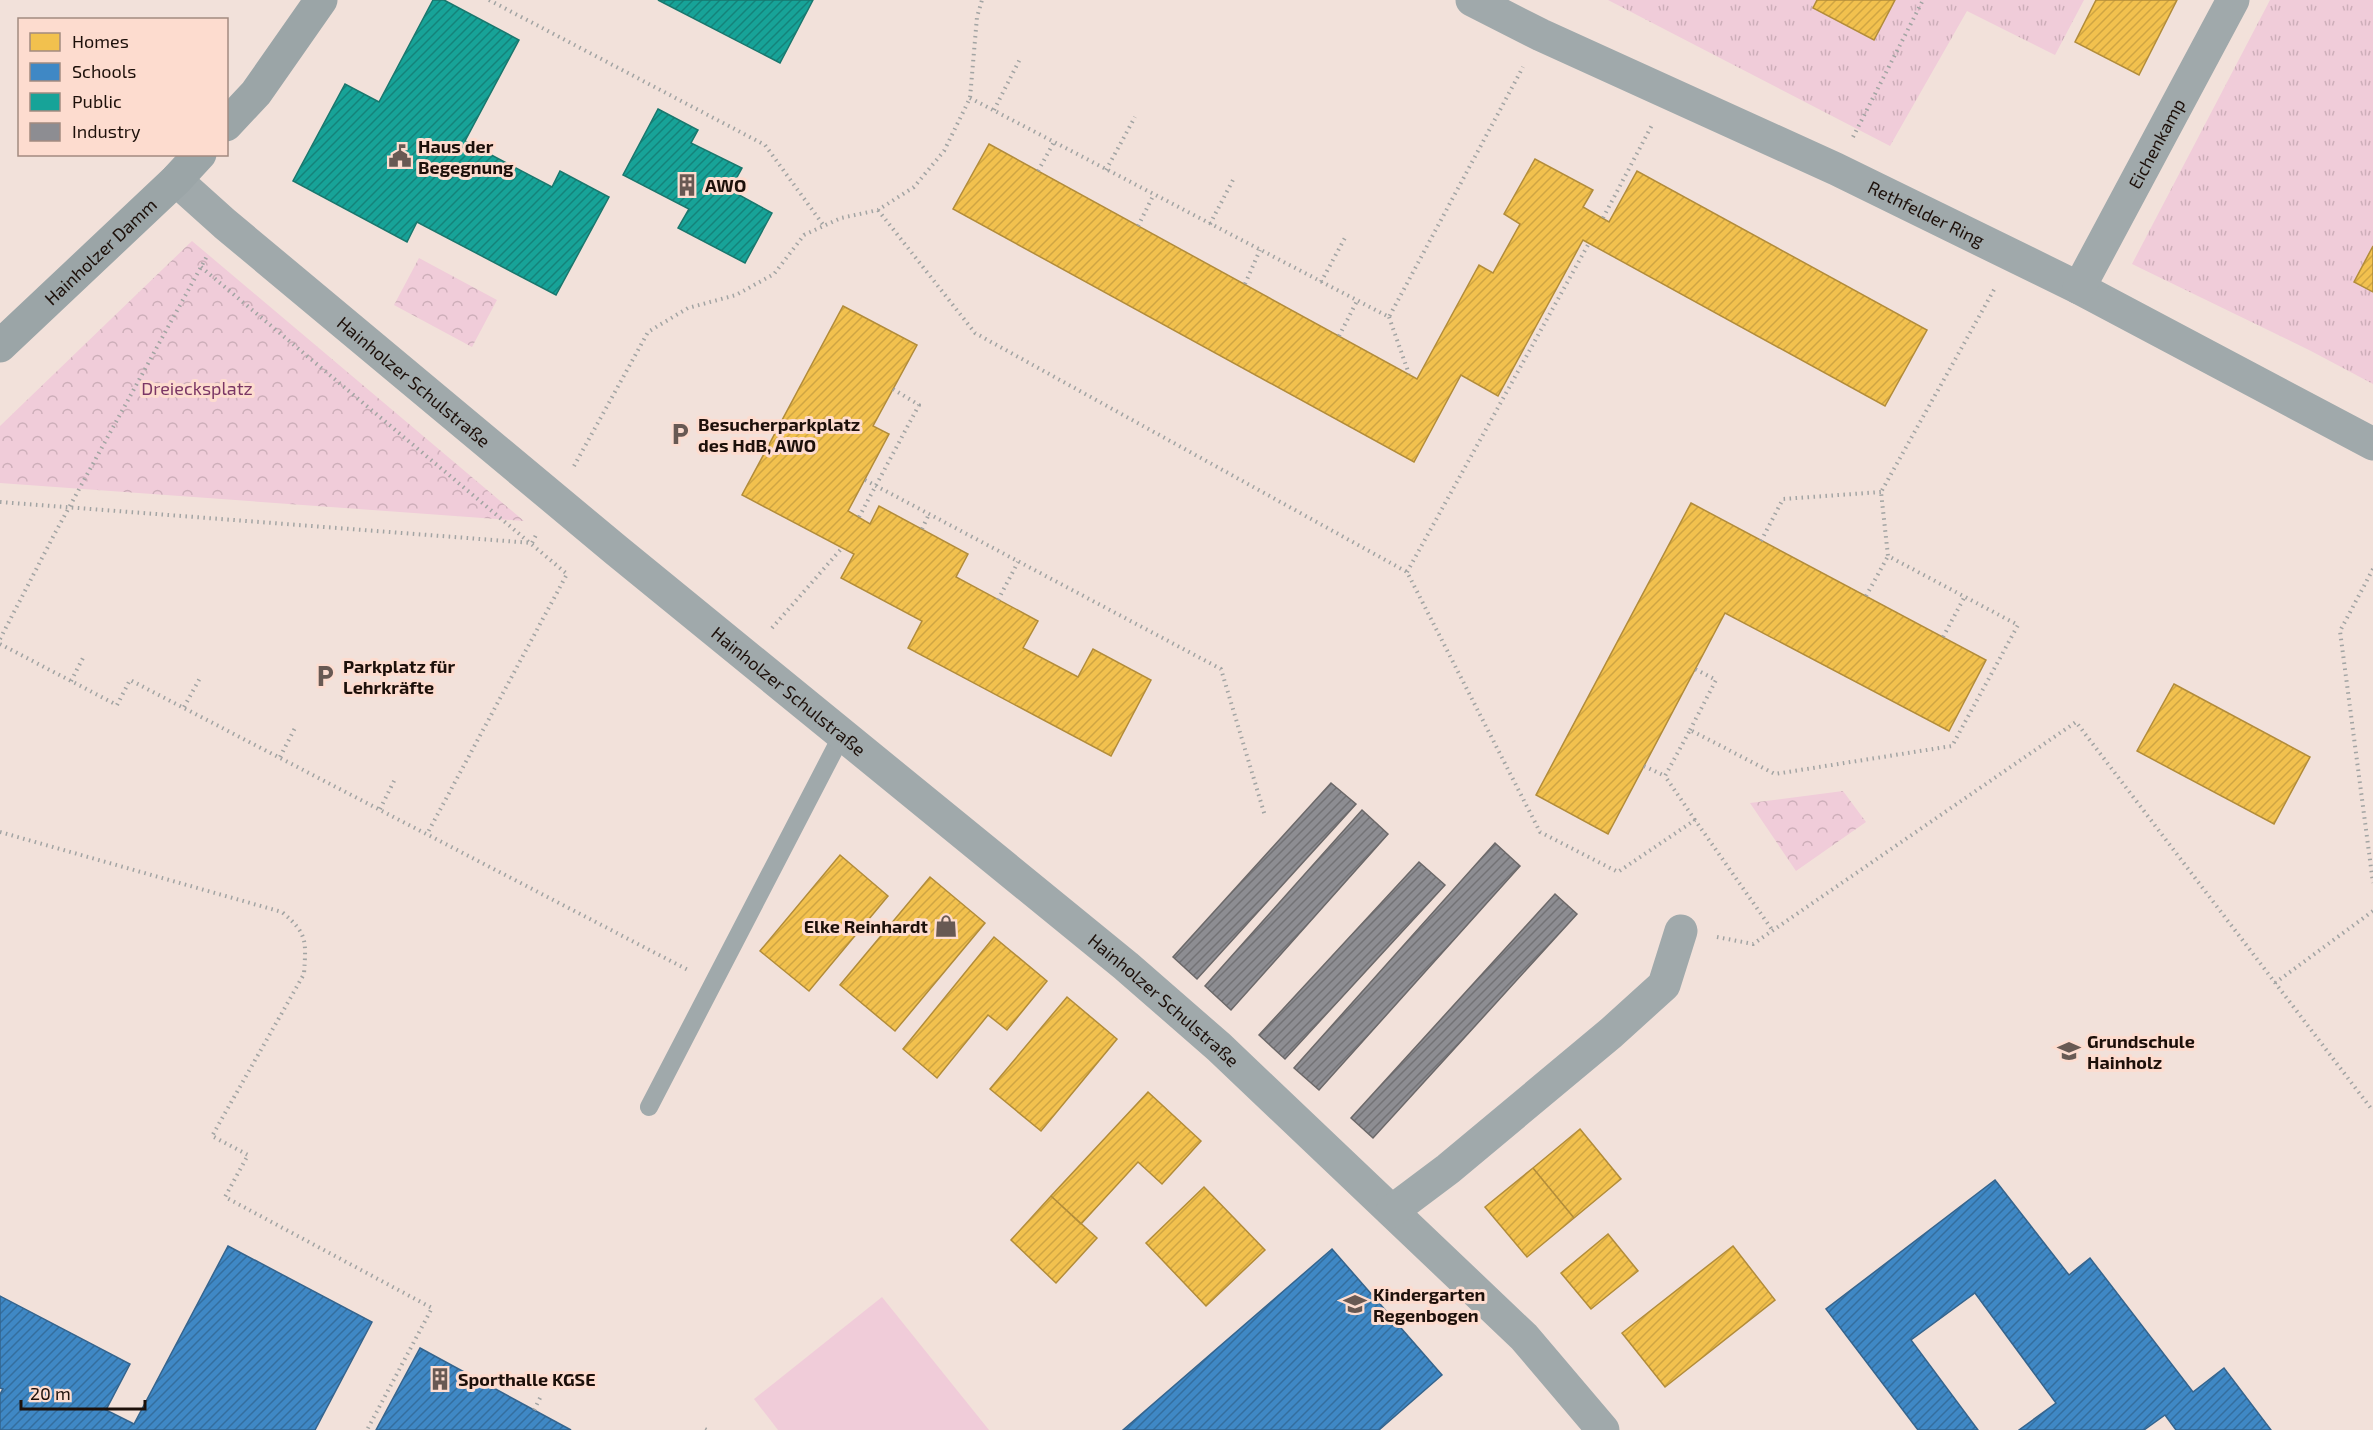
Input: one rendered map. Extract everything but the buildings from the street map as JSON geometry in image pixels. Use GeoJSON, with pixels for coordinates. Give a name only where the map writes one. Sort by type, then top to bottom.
{"type":"FeatureCollection","features":[{"type":"Feature","properties":{"kind":"street"},"geometry":{"type":"LineString","coordinates":[[228,123],[256,93],[321,0]]}},
{"type":"Feature","properties":{"kind":"street","name":"Rethfelder Ring"},"geometry":{"type":"LineString","coordinates":[[1472,0],[1541,35],[1836,169],[2079,288],[2373,444]]}},
{"type":"Feature","properties":{"kind":"street","name":"Eichenkamp"},"geometry":{"type":"LineString","coordinates":[[2079,288],[2233,0]]}},
{"type":"Feature","properties":{"kind":"street","name":"Hainholzer Damm"},"geometry":{"type":"LineString","coordinates":[[0,346],[176,180],[198,156]]}},
{"type":"Feature","properties":{"kind":"street","name":"Hainholzer Schulstraße"},"geometry":{"type":"LineString","coordinates":[[176,180],[225,224],[555,500],[1126,966],[1219,1047],[1524,1337],[1603,1430]]}},
{"type":"Feature","properties":{"kind":"street"},"geometry":{"type":"LineString","coordinates":[[1392,1211],[1448,1169],[1664,986],[1681,931]]}},
{"type":"Feature","properties":{"kind":"lane"},"geometry":{"type":"LineString","coordinates":[[649,1107],[842,735]]}},
{"type":"Feature","properties":{"kind":"path"},"geometry":{"type":"LineString","coordinates":[[489,0],[765,145],[824,226]]}},
{"type":"Feature","properties":{"kind":"path"},"geometry":{"type":"LineString","coordinates":[[532,543],[648,332],[688,308],[736,295],[774,274],[804,235],[841,218],[878,210],[914,187],[944,151],[970,98],[977,17],[982,0]]}},
{"type":"Feature","properties":{"kind":"path"},"geometry":{"type":"LineString","coordinates":[[1836,169],[1923,0]]}},
{"type":"Feature","properties":{"kind":"path"},"geometry":{"type":"LineString","coordinates":[[1389,317],[1541,35]]}},
{"type":"Feature","properties":{"kind":"path"},"geometry":{"type":"LineString","coordinates":[[994,111],[1022,57]]}},
{"type":"Feature","properties":{"kind":"path"},"geometry":{"type":"LineString","coordinates":[[1603,218],[1669,93]]}},
{"type":"Feature","properties":{"kind":"path"},"geometry":{"type":"LineString","coordinates":[[970,98],[1389,317],[1409,374]]}},
{"type":"Feature","properties":{"kind":"path"},"geometry":{"type":"LineString","coordinates":[[1106,170],[1135,117]]}},
{"type":"Feature","properties":{"kind":"path"},"geometry":{"type":"LineString","coordinates":[[1038,171],[1054,142]]}},
{"type":"Feature","properties":{"kind":"path"},"geometry":{"type":"LineString","coordinates":[[1210,224],[1234,178]]}},
{"type":"Feature","properties":{"kind":"path"},"geometry":{"type":"LineString","coordinates":[[1138,226],[1154,194]]}},
{"type":"Feature","properties":{"kind":"path"},"geometry":{"type":"LineString","coordinates":[[878,210],[975,333],[1407,572],[1540,832],[1618,872],[1695,820]]}},
{"type":"Feature","properties":{"kind":"path"},"geometry":{"type":"LineString","coordinates":[[1321,282],[1346,236]]}},
{"type":"Feature","properties":{"kind":"path"},"geometry":{"type":"LineString","coordinates":[[1407,572],[1589,243]]}},
{"type":"Feature","properties":{"kind":"path"},"geometry":{"type":"LineString","coordinates":[[1245,284],[1260,250]]}},
{"type":"Feature","properties":{"kind":"path"},"geometry":{"type":"LineString","coordinates":[[0,639],[210,251]]}},
{"type":"Feature","properties":{"kind":"path"},"geometry":{"type":"LineString","coordinates":[[1866,596],[1888,555],[1881,492],[2013,256]]}},
{"type":"Feature","properties":{"kind":"path"},"geometry":{"type":"LineString","coordinates":[[201,267],[567,574],[427,834]]}},
{"type":"Feature","properties":{"kind":"path"},"geometry":{"type":"LineString","coordinates":[[1339,336],[1357,302]]}},
{"type":"Feature","properties":{"kind":"path"},"geometry":{"type":"LineString","coordinates":[[859,518],[919,405],[893,389]]}},
{"type":"Feature","properties":{"kind":"path"},"geometry":{"type":"LineString","coordinates":[[865,480],[1221,669],[1265,816]]}},
{"type":"Feature","properties":{"kind":"path"},"geometry":{"type":"LineString","coordinates":[[1761,541],[1783,499],[1881,492]]}},
{"type":"Feature","properties":{"kind":"path"},"geometry":{"type":"LineString","coordinates":[[0,502],[532,543]]}},
{"type":"Feature","properties":{"kind":"path"},"geometry":{"type":"LineString","coordinates":[[922,529],[929,514]]}},
{"type":"Feature","properties":{"kind":"path"},"geometry":{"type":"LineString","coordinates":[[747,657],[842,548]]}},
{"type":"Feature","properties":{"kind":"path"},"geometry":{"type":"LineString","coordinates":[[1690,730],[1775,774],[1952,746],[2018,625],[1888,555]]}},
{"type":"Feature","properties":{"kind":"path"},"geometry":{"type":"LineString","coordinates":[[998,600],[1018,562]]}},
{"type":"Feature","properties":{"kind":"path"},"geometry":{"type":"LineString","coordinates":[[2373,569],[2340,631],[2373,883]]}},
{"type":"Feature","properties":{"kind":"path"},"geometry":{"type":"LineString","coordinates":[[1943,637],[1965,596]]}},
{"type":"Feature","properties":{"kind":"path"},"geometry":{"type":"LineString","coordinates":[[0,644],[117,705],[130,680],[713,983]]}},
{"type":"Feature","properties":{"kind":"path"},"geometry":{"type":"LineString","coordinates":[[71,681],[84,656]]}},
{"type":"Feature","properties":{"kind":"path"},"geometry":{"type":"LineString","coordinates":[[1665,776],[1716,680],[1695,669]]}},
{"type":"Feature","properties":{"kind":"path"},"geometry":{"type":"LineString","coordinates":[[183,707],[200,678]]}},
{"type":"Feature","properties":{"kind":"path"},"geometry":{"type":"LineString","coordinates":[[1681,931],[1753,944],[2076,722],[2373,1111]]}},
{"type":"Feature","properties":{"kind":"path"},"geometry":{"type":"LineString","coordinates":[[280,757],[296,726]]}},
{"type":"Feature","properties":{"kind":"path"},"geometry":{"type":"LineString","coordinates":[[1644,766],[1665,776],[1773,931]]}},
{"type":"Feature","properties":{"kind":"path"},"geometry":{"type":"LineString","coordinates":[[380,808],[396,777]]}},
{"type":"Feature","properties":{"kind":"path"},"geometry":{"type":"LineString","coordinates":[[0,832],[282,912],[299,927],[306,946],[304,974],[212,1136],[248,1155],[225,1197],[432,1308],[367,1430]]}},
{"type":"Feature","properties":{"kind":"path"},"geometry":{"type":"LineString","coordinates":[[2275,983],[2373,911]]}},
{"type":"Feature","properties":{"kind":"path"},"geometry":{"type":"LineString","coordinates":[[534,1410],[542,1394]]}},
{"type":"Feature","properties":{"kind":"green space"},"geometry":{"type":"Polygon","coordinates":[[[1608,0],[2084,0],[2055,55],[1967,11],[1890,146],[1608,0]]]}},
{"type":"Feature","properties":{"kind":"green space"},"geometry":{"type":"Polygon","coordinates":[[[2270,0],[2373,0],[2373,384],[2311,351],[2132,264],[2270,0]]]}},
{"type":"Feature","properties":{"kind":"green space","name":"Dreiecksplatz"},"geometry":{"type":"Polygon","coordinates":[[[192,241],[524,521],[0,483],[0,426],[192,241]]]}},
{"type":"Feature","properties":{"kind":"green space"},"geometry":{"type":"Polygon","coordinates":[[[419,258],[497,300],[472,347],[394,305],[419,258]]]}},
{"type":"Feature","properties":{"kind":"green space"},"geometry":{"type":"Polygon","coordinates":[[[1843,791],[1866,822],[1796,871],[1750,803],[1843,791]]]}},
{"type":"Feature","properties":{"kind":"green space"},"geometry":{"type":"Polygon","coordinates":[[[882,1297],[989,1430],[778,1430],[754,1399],[882,1297]]]}},
{"type":"Feature","properties":{"kind":"place","name":"Haus der Begegnung"},"geometry":{"type":"Point","coordinates":[400,156]}},
{"type":"Feature","properties":{"kind":"place","name":"AWO"},"geometry":{"type":"Point","coordinates":[687,185]}},
{"type":"Feature","properties":{"kind":"place","name":"Besucherparkplatz des HdB, AWO"},"geometry":{"type":"Point","coordinates":[680,434]}},
{"type":"Feature","properties":{"kind":"place","name":"Parkplatz für Lehrkräfte"},"geometry":{"type":"Point","coordinates":[325,676]}},
{"type":"Feature","properties":{"kind":"place","name":"Elke Reinhardt"},"geometry":{"type":"Point","coordinates":[946,926]}},
{"type":"Feature","properties":{"kind":"place","name":"Grundschule Hainholz"},"geometry":{"type":"Point","coordinates":[2069,1051]}},
{"type":"Feature","properties":{"kind":"place","name":"Kindergarten Regenbogen"},"geometry":{"type":"Point","coordinates":[1355,1304]}},
{"type":"Feature","properties":{"kind":"place","name":"Sporthalle KGSE"},"geometry":{"type":"Point","coordinates":[440,1379]}}]}
